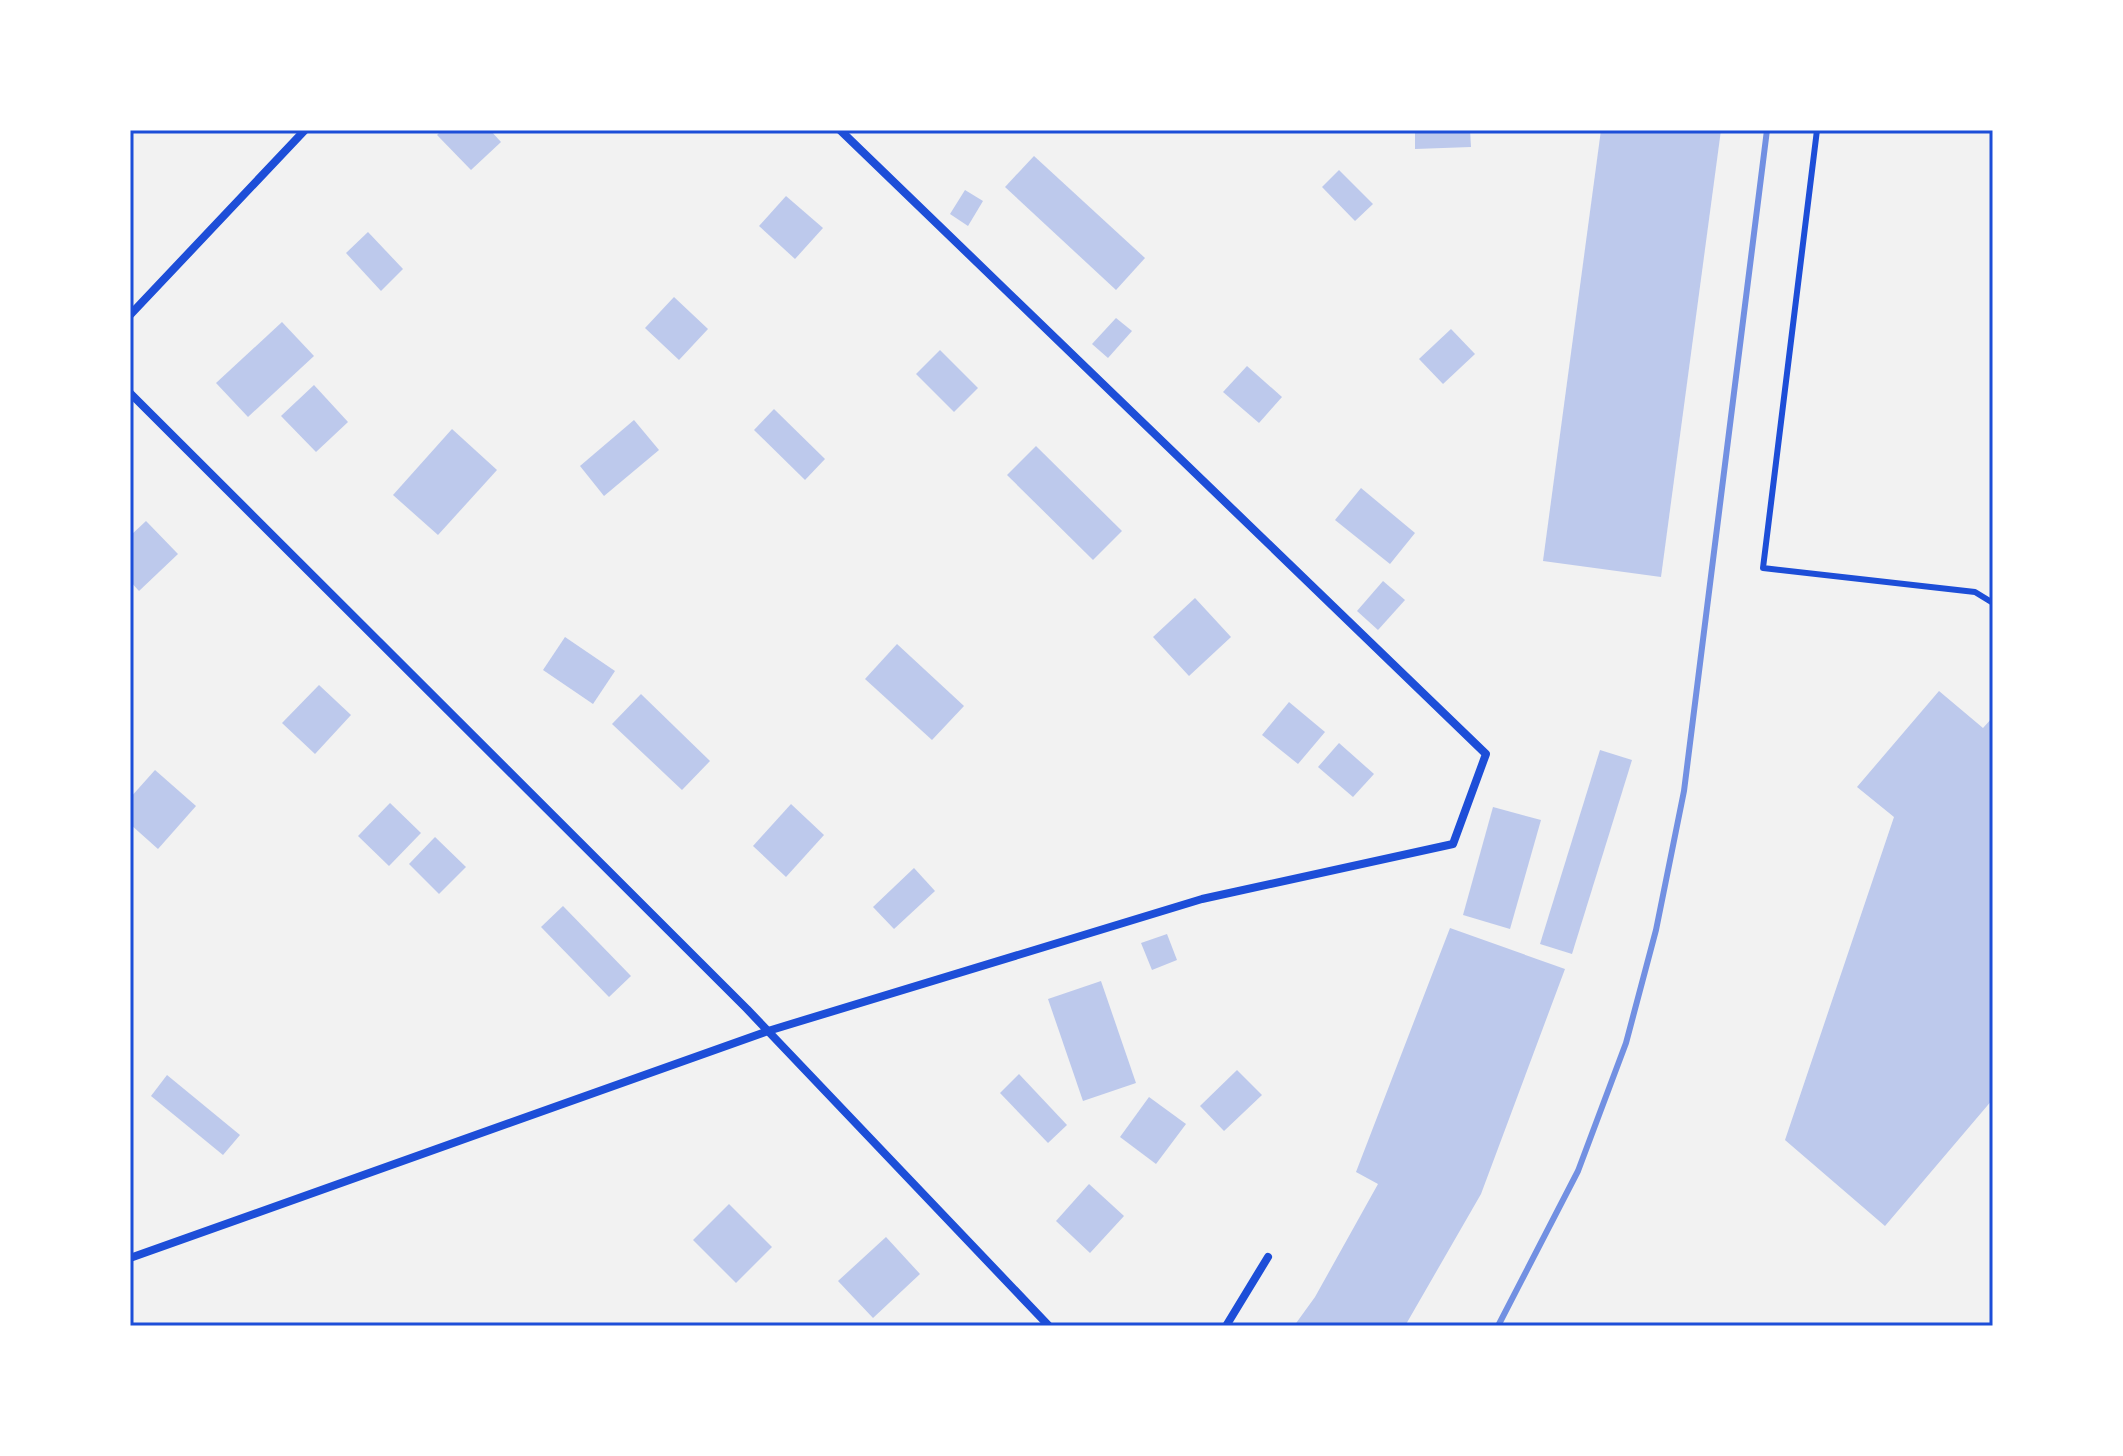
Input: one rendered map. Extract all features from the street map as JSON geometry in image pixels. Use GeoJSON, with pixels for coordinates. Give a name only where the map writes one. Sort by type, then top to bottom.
{"type":"FeatureCollection","features":[{"type":"Feature","properties":{"kind":"street"},"geometry":{"type":"LineString","coordinates":[[130,315],[305,130]]}},
{"type":"Feature","properties":{"kind":"street"},"geometry":{"type":"LineString","coordinates":[[130,1258],[768,1031],[1202,899],[1453,844],[1486,754],[840,130]]}},
{"type":"Feature","properties":{"kind":"street"},"geometry":{"type":"LineString","coordinates":[[130,393],[768,1031],[1049,1326]]}},
{"type":"Feature","properties":{"kind":"street"},"geometry":{"type":"LineString","coordinates":[[1226,1326],[1268,1257]]}},
{"type":"Feature","properties":{"kind":"lane"},"geometry":{"type":"LineString","coordinates":[[1817,130],[1763,568],[1975,592],[1993,603]]}},
{"type":"Feature","properties":{"kind":"building"},"geometry":{"type":"Polygon","coordinates":[[[442,130],[490,130],[501,142],[471,170],[437,135],[442,130]]]}},
{"type":"Feature","properties":{"kind":"building"},"geometry":{"type":"Polygon","coordinates":[[[1415,130],[1470,130],[1471,147],[1415,149],[1415,130]]]}},
{"type":"Feature","properties":{"kind":"building"},"geometry":{"type":"Polygon","coordinates":[[[1601,130],[1721,130],[1661,577],[1543,561],[1601,130]]]}},
{"type":"Feature","properties":{"kind":"building"},"geometry":{"type":"Polygon","coordinates":[[[1034,156],[1145,258],[1116,290],[1005,187],[1034,156]]]}},
{"type":"Feature","properties":{"kind":"building"},"geometry":{"type":"Polygon","coordinates":[[[1339,170],[1373,204],[1355,221],[1322,187],[1339,170]]]}},
{"type":"Feature","properties":{"kind":"building"},"geometry":{"type":"Polygon","coordinates":[[[965,190],[983,201],[968,226],[950,214],[965,190]]]}},
{"type":"Feature","properties":{"kind":"building"},"geometry":{"type":"Polygon","coordinates":[[[786,196],[823,228],[795,259],[759,226],[786,196]]]}},
{"type":"Feature","properties":{"kind":"building"},"geometry":{"type":"Polygon","coordinates":[[[368,232],[403,269],[381,291],[346,253],[368,232]]]}},
{"type":"Feature","properties":{"kind":"building"},"geometry":{"type":"Polygon","coordinates":[[[674,297],[708,329],[679,360],[645,328],[674,297]]]}},
{"type":"Feature","properties":{"kind":"building"},"geometry":{"type":"Polygon","coordinates":[[[1116,318],[1132,331],[1108,358],[1092,344],[1116,318]]]}},
{"type":"Feature","properties":{"kind":"building"},"geometry":{"type":"Polygon","coordinates":[[[282,322],[314,356],[248,417],[216,383],[282,322]]]}},
{"type":"Feature","properties":{"kind":"building"},"geometry":{"type":"Polygon","coordinates":[[[1451,329],[1475,354],[1443,384],[1419,359],[1451,329]]]}},
{"type":"Feature","properties":{"kind":"building"},"geometry":{"type":"Polygon","coordinates":[[[940,350],[978,388],[954,412],[916,374],[940,350]]]}},
{"type":"Feature","properties":{"kind":"building"},"geometry":{"type":"Polygon","coordinates":[[[1247,366],[1282,397],[1259,423],[1223,392],[1247,366]]]}},
{"type":"Feature","properties":{"kind":"building"},"geometry":{"type":"Polygon","coordinates":[[[314,385],[348,422],[316,452],[281,416],[314,385]]]}},
{"type":"Feature","properties":{"kind":"building"},"geometry":{"type":"Polygon","coordinates":[[[774,409],[825,459],[805,480],[754,430],[774,409]]]}},
{"type":"Feature","properties":{"kind":"building"},"geometry":{"type":"Polygon","coordinates":[[[634,420],[659,450],[604,496],[580,466],[634,420]]]}},
{"type":"Feature","properties":{"kind":"building"},"geometry":{"type":"Polygon","coordinates":[[[452,429],[497,470],[438,535],[393,495],[452,429]]]}},
{"type":"Feature","properties":{"kind":"building"},"geometry":{"type":"Polygon","coordinates":[[[1036,446],[1122,531],[1093,560],[1007,475],[1036,446]]]}},
{"type":"Feature","properties":{"kind":"building"},"geometry":{"type":"Polygon","coordinates":[[[1361,488],[1415,533],[1390,564],[1335,520],[1361,488]]]}},
{"type":"Feature","properties":{"kind":"building"},"geometry":{"type":"Polygon","coordinates":[[[146,521],[178,554],[139,591],[130,581],[130,536],[146,521]]]}},
{"type":"Feature","properties":{"kind":"building"},"geometry":{"type":"Polygon","coordinates":[[[1383,581],[1405,600],[1378,630],[1357,611],[1383,581]]]}},
{"type":"Feature","properties":{"kind":"building"},"geometry":{"type":"Polygon","coordinates":[[[1195,598],[1231,637],[1189,676],[1153,637],[1195,598]]]}},
{"type":"Feature","properties":{"kind":"building"},"geometry":{"type":"Polygon","coordinates":[[[565,637],[615,671],[593,704],[543,670],[565,637]]]}},
{"type":"Feature","properties":{"kind":"building"},"geometry":{"type":"Polygon","coordinates":[[[897,644],[964,706],[932,740],[865,679],[897,644]]]}},
{"type":"Feature","properties":{"kind":"building"},"geometry":{"type":"Polygon","coordinates":[[[319,685],[351,715],[315,754],[282,723],[319,685]]]}},
{"type":"Feature","properties":{"kind":"building"},"geometry":{"type":"Polygon","coordinates":[[[1939,691],[1983,728],[1993,717],[1993,1099],[1885,1226],[1785,1140],[1894,817],[1857,787],[1939,691]]]}},
{"type":"Feature","properties":{"kind":"building"},"geometry":{"type":"Polygon","coordinates":[[[641,694],[710,761],[682,790],[612,724],[641,694]]]}},
{"type":"Feature","properties":{"kind":"building"},"geometry":{"type":"Polygon","coordinates":[[[1289,702],[1325,732],[1298,764],[1262,735],[1289,702]]]}},
{"type":"Feature","properties":{"kind":"building"},"geometry":{"type":"Polygon","coordinates":[[[1339,743],[1374,774],[1353,797],[1318,767],[1339,743]]]}},
{"type":"Feature","properties":{"kind":"building"},"geometry":{"type":"Polygon","coordinates":[[[1600,750],[1632,760],[1572,954],[1540,944],[1600,750]]]}},
{"type":"Feature","properties":{"kind":"building"},"geometry":{"type":"Polygon","coordinates":[[[155,770],[196,806],[158,849],[130,824],[130,798],[155,770]]]}},
{"type":"Feature","properties":{"kind":"building"},"geometry":{"type":"Polygon","coordinates":[[[390,803],[421,833],[389,866],[358,836],[390,803]]]}},
{"type":"Feature","properties":{"kind":"building"},"geometry":{"type":"Polygon","coordinates":[[[791,804],[824,835],[786,877],[753,846],[791,804]]]}},
{"type":"Feature","properties":{"kind":"building"},"geometry":{"type":"Polygon","coordinates":[[[1493,807],[1541,820],[1510,929],[1463,915],[1493,807]]]}},
{"type":"Feature","properties":{"kind":"building"},"geometry":{"type":"Polygon","coordinates":[[[435,837],[466,867],[439,894],[409,864],[435,837]]]}},
{"type":"Feature","properties":{"kind":"building"},"geometry":{"type":"Polygon","coordinates":[[[914,868],[935,891],[894,929],[873,907],[914,868]]]}},
{"type":"Feature","properties":{"kind":"building"},"geometry":{"type":"Polygon","coordinates":[[[563,906],[631,976],[609,997],[541,927],[563,906]]]}},
{"type":"Feature","properties":{"kind":"building"},"geometry":{"type":"Polygon","coordinates":[[[1450,928],[1565,969],[1481,1194],[1405,1326],[1294,1326],[1315,1297],[1378,1184],[1356,1172],[1450,928]]]}},
{"type":"Feature","properties":{"kind":"building"},"geometry":{"type":"Polygon","coordinates":[[[1167,934],[1177,960],[1152,970],[1141,943],[1167,934]]]}},
{"type":"Feature","properties":{"kind":"building"},"geometry":{"type":"Polygon","coordinates":[[[1101,981],[1136,1083],[1083,1101],[1048,999],[1101,981]]]}},
{"type":"Feature","properties":{"kind":"building"},"geometry":{"type":"Polygon","coordinates":[[[1237,1070],[1262,1095],[1224,1131],[1200,1106],[1237,1070]]]}},
{"type":"Feature","properties":{"kind":"building"},"geometry":{"type":"Polygon","coordinates":[[[1019,1074],[1067,1125],[1048,1143],[1000,1093],[1019,1074]]]}},
{"type":"Feature","properties":{"kind":"building"},"geometry":{"type":"Polygon","coordinates":[[[167,1075],[240,1135],[223,1155],[151,1096],[167,1075]]]}},
{"type":"Feature","properties":{"kind":"building"},"geometry":{"type":"Polygon","coordinates":[[[1149,1097],[1186,1124],[1156,1164],[1120,1137],[1149,1097]]]}},
{"type":"Feature","properties":{"kind":"building"},"geometry":{"type":"Polygon","coordinates":[[[1089,1184],[1124,1216],[1090,1253],[1056,1221],[1089,1184]]]}},
{"type":"Feature","properties":{"kind":"building"},"geometry":{"type":"Polygon","coordinates":[[[729,1204],[772,1247],[736,1283],[693,1240],[729,1204]]]}},
{"type":"Feature","properties":{"kind":"building"},"geometry":{"type":"Polygon","coordinates":[[[886,1237],[920,1274],[873,1318],[838,1281],[886,1237]]]}},
{"type":"Feature","properties":{"kind":"railway"},"geometry":{"type":"LineString","coordinates":[[1498,1326],[1578,1171],[1626,1043],[1656,930],[1684,791],[1767,130]]}}]}
